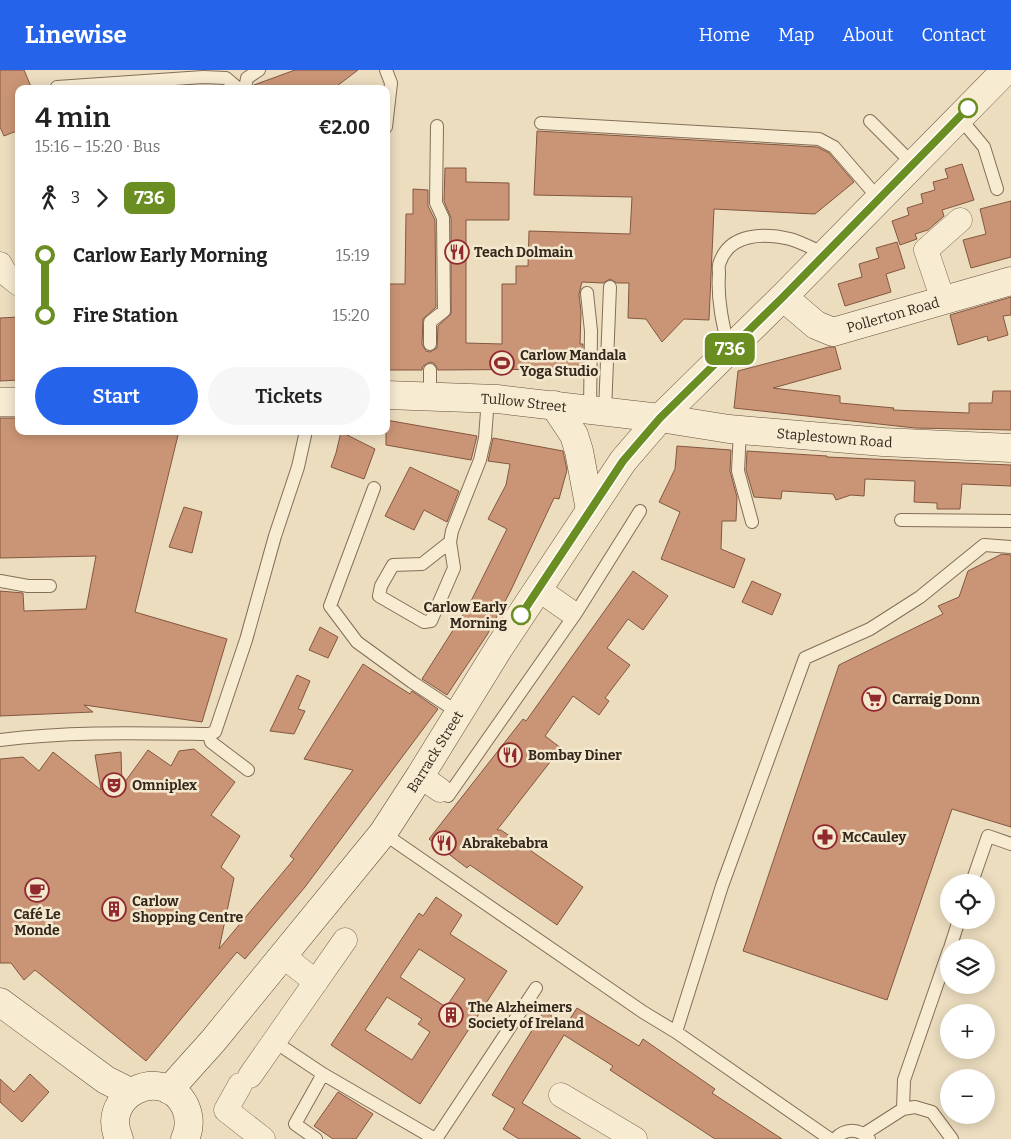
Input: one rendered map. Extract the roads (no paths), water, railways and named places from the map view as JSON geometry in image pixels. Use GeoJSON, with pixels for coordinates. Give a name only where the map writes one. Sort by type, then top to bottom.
{"type":"FeatureCollection","features":[{"type":"Feature","properties":{"kind":"main road","name":"Barrack Street"},"geometry":{"type":"LineString","coordinates":[[175,1095],[188,1070],[383,833],[430,783],[459,713],[623,461],[660,418],[783,297],[1006,70]]}},
{"type":"Feature","properties":{"kind":"main road","name":"Pollerton Road"},"geometry":{"type":"LineString","coordinates":[[783,297],[816,325],[833,332],[1011,281]]}},
{"type":"Feature","properties":{"kind":"main road","name":"Tullow Street"},"geometry":{"type":"LineString","coordinates":[[390,395],[488,398],[660,418]]}},
{"type":"Feature","properties":{"kind":"main road"},"geometry":{"type":"LineString","coordinates":[[0,402],[15,402]]}},
{"type":"Feature","properties":{"kind":"main road"},"geometry":{"type":"LineString","coordinates":[[554,405],[574,435],[579,451],[590,510]]}},
{"type":"Feature","properties":{"kind":"main road","name":"Staplestown Road"},"geometry":{"type":"LineString","coordinates":[[660,418],[740,429],[883,442],[1011,448]]}},
{"type":"Feature","properties":{"kind":"main road"},"geometry":{"type":"LineString","coordinates":[[0,1002],[106,1080],[124,1101]]}},
{"type":"Feature","properties":{"kind":"main road"},"geometry":{"type":"LineString","coordinates":[[119,1139],[115,1121],[124,1101],[139,1088],[159,1086],[175,1095],[187,1111],[189,1122],[185,1139]]}},
{"type":"Feature","properties":{"kind":"street"},"geometry":{"type":"LineString","coordinates":[[943,300],[926,250],[960,220]]}},
{"type":"Feature","properties":{"kind":"street"},"geometry":{"type":"LineString","coordinates":[[0,264],[5,273],[15,281]]}},
{"type":"Feature","properties":{"kind":"street"},"geometry":{"type":"LineString","coordinates":[[538,589],[572,611]]}},
{"type":"Feature","properties":{"kind":"street"},"geometry":{"type":"LineString","coordinates":[[263,1139],[226,1110],[345,940]]}},
{"type":"Feature","properties":{"kind":"street"},"geometry":{"type":"LineString","coordinates":[[283,956],[316,982]]}},
{"type":"Feature","properties":{"kind":"street"},"geometry":{"type":"LineString","coordinates":[[561,1095],[631,1138]]}},
{"type":"Feature","properties":{"kind":"lane"},"geometry":{"type":"LineString","coordinates":[[246,85],[247,78],[259,70]]}},
{"type":"Feature","properties":{"kind":"lane"},"geometry":{"type":"LineString","coordinates":[[386,70],[390,85]]}},
{"type":"Feature","properties":{"kind":"lane"},"geometry":{"type":"LineString","coordinates":[[86,85],[203,77],[226,78],[234,85]]}},
{"type":"Feature","properties":{"kind":"lane"},"geometry":{"type":"LineString","coordinates":[[959,117],[984,147],[997,190]]}},
{"type":"Feature","properties":{"kind":"lane"},"geometry":{"type":"LineString","coordinates":[[870,121],[914,164]]}},
{"type":"Feature","properties":{"kind":"lane"},"geometry":{"type":"LineString","coordinates":[[540,123],[819,139],[834,147],[879,199]]}},
{"type":"Feature","properties":{"kind":"lane"},"geometry":{"type":"LineString","coordinates":[[430,344],[430,322],[444,311],[443,218],[436,203],[438,126]]}},
{"type":"Feature","properties":{"kind":"lane"},"geometry":{"type":"LineString","coordinates":[[729,350],[721,316],[718,287],[719,262],[730,247],[744,238],[766,235],[792,239],[825,254]]}},
{"type":"Feature","properties":{"kind":"lane"},"geometry":{"type":"LineString","coordinates":[[598,410],[610,287]]}},
{"type":"Feature","properties":{"kind":"lane"},"geometry":{"type":"LineString","coordinates":[[587,293],[598,410]]}},
{"type":"Feature","properties":{"kind":"lane"},"geometry":{"type":"LineString","coordinates":[[430,370],[430,397]]}},
{"type":"Feature","properties":{"kind":"lane"},"geometry":{"type":"LineString","coordinates":[[450,542],[422,564],[392,565],[381,586],[379,596],[424,622],[431,621],[454,568],[450,542],[480,460],[485,438],[488,398]]}},
{"type":"Feature","properties":{"kind":"lane"},"geometry":{"type":"LineString","coordinates":[[740,429],[738,471],[752,522]]}},
{"type":"Feature","properties":{"kind":"lane"},"geometry":{"type":"LineString","coordinates":[[0,740],[99,732],[209,734],[215,732],[246,640],[275,536],[298,467],[305,435]]}},
{"type":"Feature","properties":{"kind":"lane"},"geometry":{"type":"LineString","coordinates":[[374,488],[330,606],[357,642],[459,713]]}},
{"type":"Feature","properties":{"kind":"lane"},"geometry":{"type":"LineString","coordinates":[[430,783],[448,796],[640,511]]}},
{"type":"Feature","properties":{"kind":"lane"},"geometry":{"type":"LineString","coordinates":[[900,520],[1011,521]]}},
{"type":"Feature","properties":{"kind":"lane"},"geometry":{"type":"LineString","coordinates":[[676,1032],[722,886],[805,658],[870,629],[920,597],[984,546],[1011,547]]}},
{"type":"Feature","properties":{"kind":"lane"},"geometry":{"type":"LineString","coordinates":[[0,581],[28,586],[50,586]]}},
{"type":"Feature","properties":{"kind":"lane"},"geometry":{"type":"LineString","coordinates":[[209,734],[211,742],[248,770]]}},
{"type":"Feature","properties":{"kind":"lane"},"geometry":{"type":"LineString","coordinates":[[383,833],[830,1139]]}},
{"type":"Feature","properties":{"kind":"lane"},"geometry":{"type":"LineString","coordinates":[[975,874],[988,836],[1011,844]]}},
{"type":"Feature","properties":{"kind":"lane"},"geometry":{"type":"LineString","coordinates":[[903,1109],[904,1080],[940,975]]}},
{"type":"Feature","properties":{"kind":"lane"},"geometry":{"type":"LineString","coordinates":[[275,1042],[323,1074],[436,1139],[536,988]]}},
{"type":"Feature","properties":{"kind":"lane"},"geometry":{"type":"LineString","coordinates":[[316,1139],[295,1124],[323,1074]]}},
{"type":"Feature","properties":{"kind":"lane"},"geometry":{"type":"LineString","coordinates":[[835,1139],[847,1131],[856,1130],[867,1136],[903,1109],[915,1108],[932,1112],[952,1139]]}},
{"type":"Feature","properties":{"kind":"place","name":"Teach Dolmain"},"geometry":{"type":"Point","coordinates":[457,252]}},
{"type":"Feature","properties":{"kind":"place","name":"Carlow Mandala Yoga Studio"},"geometry":{"type":"Point","coordinates":[502,363]}},
{"type":"Feature","properties":{"kind":"place","name":"Carlow Early Morning"},"geometry":{"type":"Point","coordinates":[521,615]}},
{"type":"Feature","properties":{"kind":"place","name":"Carraig Donn"},"geometry":{"type":"Point","coordinates":[874,699]}},
{"type":"Feature","properties":{"kind":"place","name":"Bombay Diner"},"geometry":{"type":"Point","coordinates":[510,755]}},
{"type":"Feature","properties":{"kind":"place","name":"Omniplex"},"geometry":{"type":"Point","coordinates":[114,785]}},
{"type":"Feature","properties":{"kind":"place","name":"McCauley"},"geometry":{"type":"Point","coordinates":[825,837]}},
{"type":"Feature","properties":{"kind":"place","name":"Abrakebabra"},"geometry":{"type":"Point","coordinates":[444,843]}},
{"type":"Feature","properties":{"kind":"place","name":"Café Le Monde"},"geometry":{"type":"Point","coordinates":[37,890]}},
{"type":"Feature","properties":{"kind":"place","name":"Carlow Shopping Centre"},"geometry":{"type":"Point","coordinates":[114,909]}},
{"type":"Feature","properties":{"kind":"place","name":"The Alzheimers Society of Ireland"},"geometry":{"type":"Point","coordinates":[451,1015]}}]}
